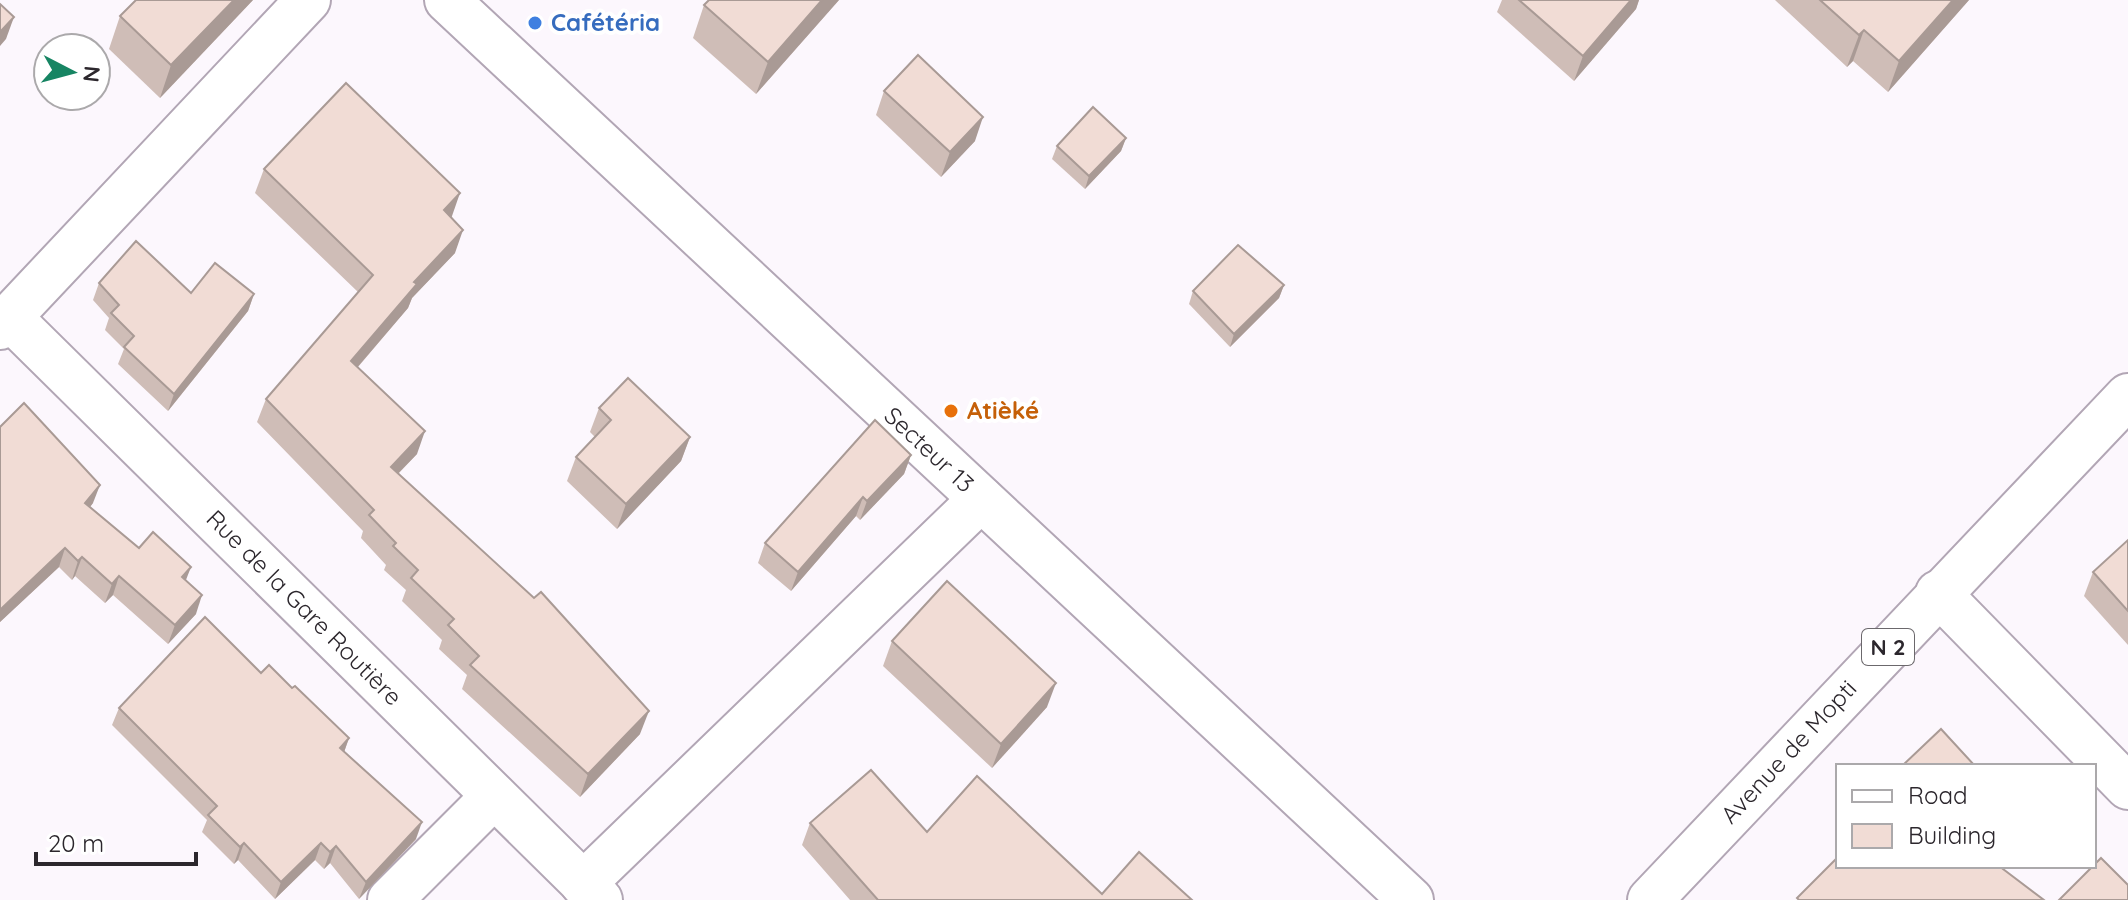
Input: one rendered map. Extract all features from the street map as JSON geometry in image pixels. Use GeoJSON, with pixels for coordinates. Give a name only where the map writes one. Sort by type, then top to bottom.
{"type":"FeatureCollection","features":[{"type":"Feature","properties":{"kind":"street"},"geometry":{"type":"LineString","coordinates":[[4,322],[308,0]]}},
{"type":"Feature","properties":{"kind":"street","name":"Secteur 13"},"geometry":{"type":"LineString","coordinates":[[447,0],[1411,900]]}},
{"type":"Feature","properties":{"kind":"street","name":"Rue de la Gare Routière"},"geometry":{"type":"LineString","coordinates":[[4,322],[591,892]]}},
{"type":"Feature","properties":{"kind":"street","name":"Avenue de Mopti"},"geometry":{"type":"LineString","coordinates":[[1650,900],[2128,396]]}},
{"type":"Feature","properties":{"kind":"street"},"geometry":{"type":"LineString","coordinates":[[591,892],[981,499]]}},
{"type":"Feature","properties":{"kind":"street"},"geometry":{"type":"LineString","coordinates":[[1938,593],[2128,787]]}},
{"type":"Feature","properties":{"kind":"street"},"geometry":{"type":"LineString","coordinates":[[390,900],[494,796]]}},
{"type":"Feature","properties":{"kind":"building"},"geometry":{"type":"Polygon","coordinates":[[[136,0],[234,0],[171,65],[120,16],[136,0]]]}},
{"type":"Feature","properties":{"kind":"building"},"geometry":{"type":"Polygon","coordinates":[[[709,0],[822,0],[768,62],[704,5],[709,0]]]}},
{"type":"Feature","properties":{"kind":"building"},"geometry":{"type":"Polygon","coordinates":[[[1519,0],[1631,0],[1583,56],[1519,0]]]}},
{"type":"Feature","properties":{"kind":"building"},"geometry":{"type":"Polygon","coordinates":[[[1820,0],[1953,0],[1899,61],[1864,30],[1859,35],[1820,0]]]}},
{"type":"Feature","properties":{"kind":"building"},"geometry":{"type":"Polygon","coordinates":[[[0,4],[14,17],[0,32],[0,4]]]}},
{"type":"Feature","properties":{"kind":"building"},"geometry":{"type":"Polygon","coordinates":[[[918,55],[983,117],[950,152],[884,91],[918,55]]]}},
{"type":"Feature","properties":{"kind":"building"},"geometry":{"type":"Polygon","coordinates":[[[346,83],[460,193],[444,210],[463,230],[414,282],[417,284],[351,361],[425,431],[391,467],[534,598],[541,592],[649,711],[588,774],[470,665],[479,656],[448,625],[454,619],[411,578],[418,570],[393,546],[396,543],[369,515],[374,510],[266,399],[373,275],[264,169],[346,83]]]}},
{"type":"Feature","properties":{"kind":"building"},"geometry":{"type":"Polygon","coordinates":[[[1093,107],[1126,138],[1089,176],[1057,146],[1093,107]]]}},
{"type":"Feature","properties":{"kind":"building"},"geometry":{"type":"Polygon","coordinates":[[[136,241],[191,293],[215,263],[254,294],[174,394],[124,347],[134,336],[111,313],[119,305],[99,283],[136,241]]]}},
{"type":"Feature","properties":{"kind":"building"},"geometry":{"type":"Polygon","coordinates":[[[1238,245],[1284,285],[1234,334],[1193,291],[1238,245]]]}},
{"type":"Feature","properties":{"kind":"building"},"geometry":{"type":"Polygon","coordinates":[[[628,378],[690,437],[626,504],[576,457],[611,420],[599,408],[628,378]]]}},
{"type":"Feature","properties":{"kind":"building"},"geometry":{"type":"Polygon","coordinates":[[[24,403],[100,485],[85,503],[139,548],[153,532],[191,567],[182,577],[202,595],[175,625],[119,576],[112,584],[82,557],[78,561],[65,548],[0,610],[0,427],[24,403]]]}},
{"type":"Feature","properties":{"kind":"building"},"geometry":{"type":"Polygon","coordinates":[[[875,420],[911,455],[867,501],[863,497],[798,572],[765,543],[875,420]]]}},
{"type":"Feature","properties":{"kind":"building"},"geometry":{"type":"Polygon","coordinates":[[[2128,540],[2128,611],[2093,572],[2128,540]]]}},
{"type":"Feature","properties":{"kind":"building"},"geometry":{"type":"Polygon","coordinates":[[[947,581],[1056,683],[1001,744],[892,641],[947,581]]]}},
{"type":"Feature","properties":{"kind":"building"},"geometry":{"type":"Polygon","coordinates":[[[205,617],[261,673],[269,665],[292,688],[295,686],[349,738],[340,748],[422,822],[366,882],[336,846],[330,852],[321,843],[281,882],[244,843],[240,847],[208,815],[217,806],[119,708],[205,617]]]}},
{"type":"Feature","properties":{"kind":"building"},"geometry":{"type":"Polygon","coordinates":[[[1941,729],[1973,764],[1904,764],[1941,729]]]}},
{"type":"Feature","properties":{"kind":"building"},"geometry":{"type":"Polygon","coordinates":[[[871,770],[927,832],[977,776],[1102,894],[1139,852],[1192,900],[878,900],[810,823],[871,770]]]}},
{"type":"Feature","properties":{"kind":"building"},"geometry":{"type":"Polygon","coordinates":[[[2101,858],[2128,885],[2128,900],[2059,900],[2091,868],[2096,868],[2101,858]]]}},
{"type":"Feature","properties":{"kind":"building"},"geometry":{"type":"Polygon","coordinates":[[[1836,859],[1836,868],[2002,868],[2044,900],[1799,900],[1797,898],[1836,859]]]}},
{"type":"Feature","properties":{"kind":"place","name":"Cafétéria"},"geometry":{"type":"Point","coordinates":[535,23]}},
{"type":"Feature","properties":{"kind":"place","name":"Atièké"},"geometry":{"type":"Point","coordinates":[951,411]}}]}
